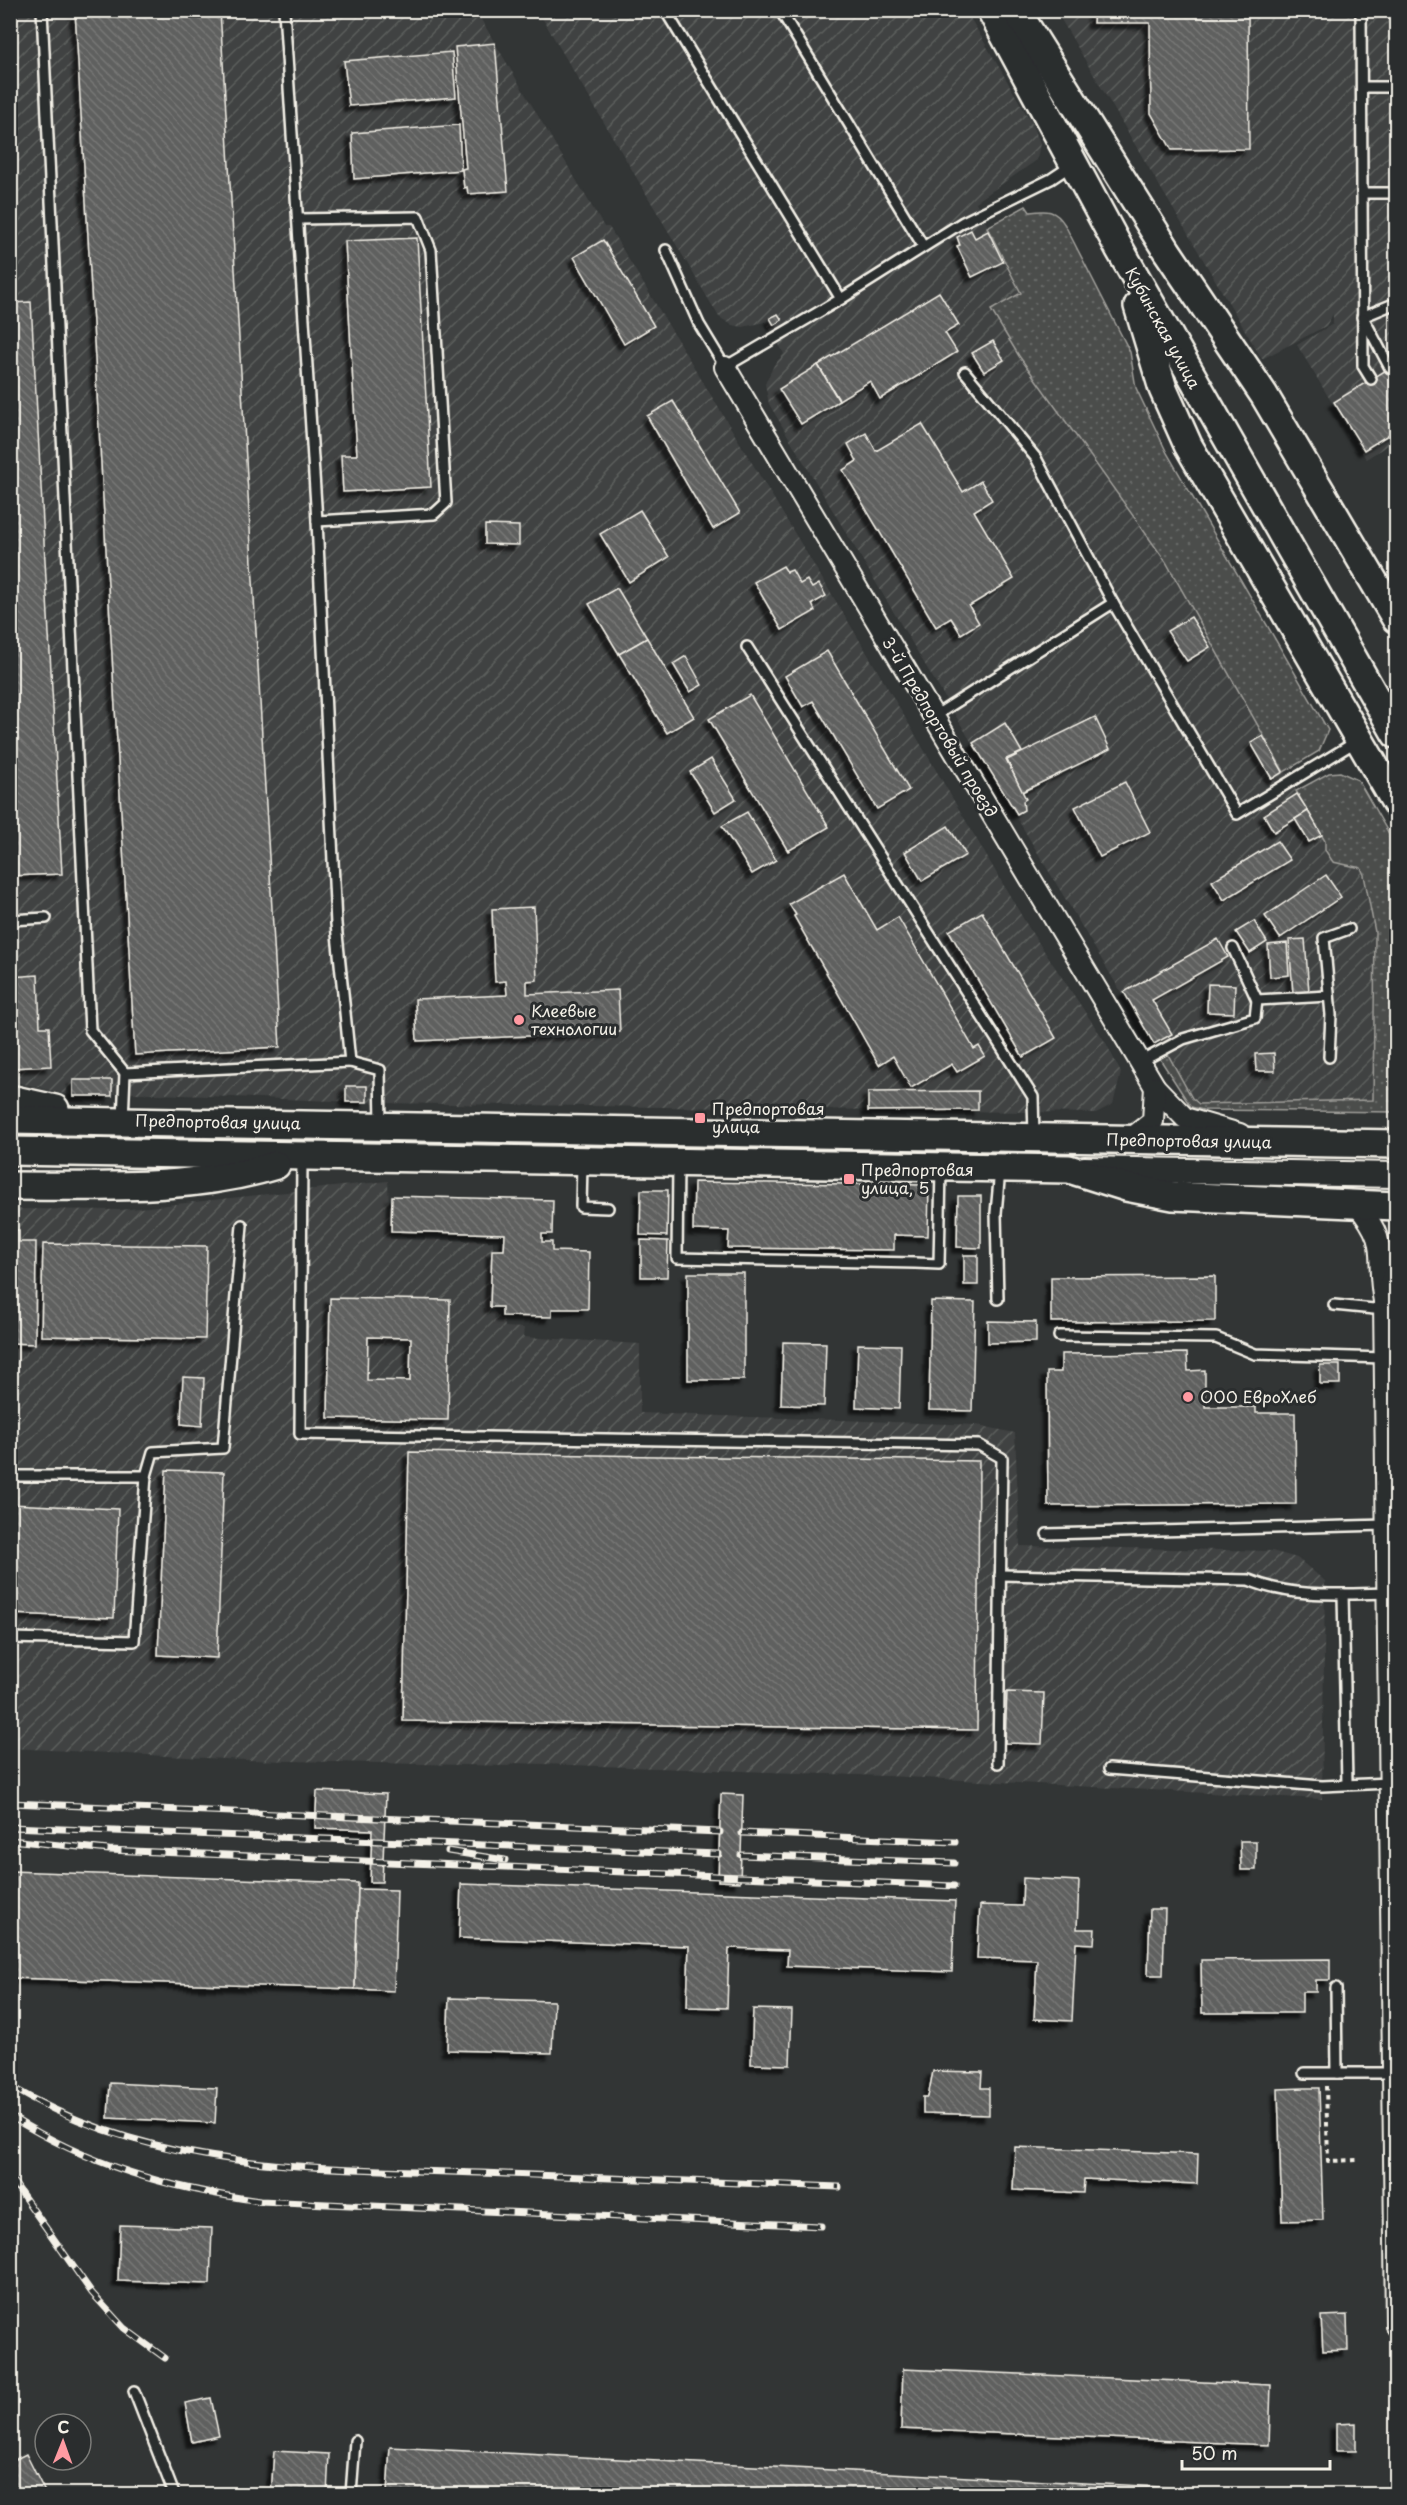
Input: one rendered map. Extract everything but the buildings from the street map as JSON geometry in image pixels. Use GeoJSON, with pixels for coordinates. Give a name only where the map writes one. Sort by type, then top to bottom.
{"type":"FeatureCollection","features":[{"type":"Feature","properties":{"kind":"main road","name":"Кубинская улица"},"geometry":{"type":"LineString","coordinates":[[991,10],[1119,248],[1396,734]]}},
{"type":"Feature","properties":{"kind":"main road"},"geometry":{"type":"LineString","coordinates":[[1016,10],[1167,251],[1264,395],[1395,615]]}},
{"type":"Feature","properties":{"kind":"main road"},"geometry":{"type":"LineString","coordinates":[[1119,248],[1172,413],[1396,803]]}},
{"type":"Feature","properties":{"kind":"main road"},"geometry":{"type":"LineString","coordinates":[[10,1099],[110,1120]]}},
{"type":"Feature","properties":{"kind":"main road","name":"Предпортовая улица"},"geometry":{"type":"LineString","coordinates":[[10,1120],[1396,1144]]}},
{"type":"Feature","properties":{"kind":"main road"},"geometry":{"type":"LineString","coordinates":[[1362,1144],[1396,1135]]}},
{"type":"Feature","properties":{"kind":"main road","name":"Предпортовая улица"},"geometry":{"type":"LineString","coordinates":[[10,1151],[1069,1169]]}},
{"type":"Feature","properties":{"kind":"main road"},"geometry":{"type":"LineString","coordinates":[[10,1186],[133,1186],[240,1175],[303,1157]]}},
{"type":"Feature","properties":{"kind":"main road"},"geometry":{"type":"LineString","coordinates":[[1069,1169],[1126,1187],[1173,1196],[1396,1206]]}},
{"type":"Feature","properties":{"kind":"street","name":"3-й Предпортовый проезд"},"geometry":{"type":"LineString","coordinates":[[725,366],[1155,1088],[1185,1118],[1199,1124],[1275,1142]]}},
{"type":"Feature","properties":{"kind":"street"},"geometry":{"type":"LineString","coordinates":[[1129,1140],[1153,1122],[1155,1088]]}},
{"type":"Feature","properties":{"kind":"street","name":"Предпортовая улица"},"geometry":{"type":"LineString","coordinates":[[1069,1169],[1396,1175]]}},
{"type":"Feature","properties":{"kind":"street"},"geometry":{"type":"LineString","coordinates":[[1356,1205],[1379,1237],[1380,1281],[1384,1306],[1387,1593],[1392,1736],[1389,1783],[1395,2044],[1393,2073],[1396,2325]]}},
{"type":"Feature","properties":{"kind":"street"},"geometry":{"type":"LineString","coordinates":[[1384,1306],[1396,1268]]}},
{"type":"Feature","properties":{"kind":"lane"},"geometry":{"type":"LineString","coordinates":[[42,10],[90,1030],[124,1073]]}},
{"type":"Feature","properties":{"kind":"lane"},"geometry":{"type":"LineString","coordinates":[[284,10],[317,521],[336,924],[350,1062]]}},
{"type":"Feature","properties":{"kind":"lane"},"geometry":{"type":"LineString","coordinates":[[665,10],[841,299]]}},
{"type":"Feature","properties":{"kind":"lane"},"geometry":{"type":"LineString","coordinates":[[780,10],[923,246]]}},
{"type":"Feature","properties":{"kind":"lane"},"geometry":{"type":"LineString","coordinates":[[1361,10],[1363,366],[1371,380]]}},
{"type":"Feature","properties":{"kind":"lane"},"geometry":{"type":"LineString","coordinates":[[1362,87],[1396,87]]}},
{"type":"Feature","properties":{"kind":"lane"},"geometry":{"type":"LineString","coordinates":[[666,250],[699,324],[725,366],[841,299],[923,246],[1074,164]]}},
{"type":"Feature","properties":{"kind":"lane"},"geometry":{"type":"LineString","coordinates":[[1362,193],[1396,193]]}},
{"type":"Feature","properties":{"kind":"lane"},"geometry":{"type":"LineString","coordinates":[[299,219],[418,217],[431,250],[447,503],[434,514],[317,521]]}},
{"type":"Feature","properties":{"kind":"lane"},"geometry":{"type":"LineString","coordinates":[[1362,317],[1396,303]]}},
{"type":"Feature","properties":{"kind":"lane"},"geometry":{"type":"LineString","coordinates":[[1362,317],[1390,368]]}},
{"type":"Feature","properties":{"kind":"lane"},"geometry":{"type":"LineString","coordinates":[[965,372],[1036,458],[1113,603],[1237,814],[1359,739]]}},
{"type":"Feature","properties":{"kind":"lane"},"geometry":{"type":"LineString","coordinates":[[933,717],[1113,603]]}},
{"type":"Feature","properties":{"kind":"lane"},"geometry":{"type":"LineString","coordinates":[[747,647],[1033,1097],[1034,1138]]}},
{"type":"Feature","properties":{"kind":"lane"},"geometry":{"type":"LineString","coordinates":[[10,920],[46,918]]}},
{"type":"Feature","properties":{"kind":"lane"},"geometry":{"type":"LineString","coordinates":[[1329,1057],[1330,1015],[1324,938],[1349,929]]}},
{"type":"Feature","properties":{"kind":"lane"},"geometry":{"type":"LineString","coordinates":[[1140,1062],[1183,1039],[1254,1018],[1257,1000],[1233,948]]}},
{"type":"Feature","properties":{"kind":"lane"},"geometry":{"type":"LineString","coordinates":[[1257,1000],[1328,996]]}},
{"type":"Feature","properties":{"kind":"lane"},"geometry":{"type":"LineString","coordinates":[[124,1073],[350,1062],[380,1070],[381,1126]]}},
{"type":"Feature","properties":{"kind":"lane"},"geometry":{"type":"LineString","coordinates":[[110,1120],[124,1073]]}},
{"type":"Feature","properties":{"kind":"lane"},"geometry":{"type":"LineString","coordinates":[[303,1157],[300,1434],[979,1445],[1002,1458],[998,1763]]}},
{"type":"Feature","properties":{"kind":"lane"},"geometry":{"type":"LineString","coordinates":[[582,1160],[581,1207],[608,1208]]}},
{"type":"Feature","properties":{"kind":"lane"},"geometry":{"type":"LineString","coordinates":[[678,1162],[677,1258],[931,1264],[939,1264],[942,1167]]}},
{"type":"Feature","properties":{"kind":"lane"},"geometry":{"type":"LineString","coordinates":[[998,1299],[996,1213],[1000,1167]]}},
{"type":"Feature","properties":{"kind":"lane"},"geometry":{"type":"LineString","coordinates":[[10,1638],[134,1641],[146,1476],[153,1452],[223,1448],[242,1225]]}},
{"type":"Feature","properties":{"kind":"lane"},"geometry":{"type":"LineString","coordinates":[[1334,1305],[1384,1306]]}},
{"type":"Feature","properties":{"kind":"lane"},"geometry":{"type":"LineString","coordinates":[[1059,1336],[1216,1338],[1255,1354],[1384,1358]]}},
{"type":"Feature","properties":{"kind":"lane"},"geometry":{"type":"LineString","coordinates":[[10,1476],[146,1476]]}},
{"type":"Feature","properties":{"kind":"lane"},"geometry":{"type":"LineString","coordinates":[[1047,1534],[1386,1525]]}},
{"type":"Feature","properties":{"kind":"lane"},"geometry":{"type":"LineString","coordinates":[[1000,1575],[1249,1580],[1270,1589],[1343,1594],[1387,1593]]}},
{"type":"Feature","properties":{"kind":"lane"},"geometry":{"type":"LineString","coordinates":[[1343,1594],[1347,1783]]}},
{"type":"Feature","properties":{"kind":"lane"},"geometry":{"type":"LineString","coordinates":[[1109,1769],[1322,1786],[1347,1783],[1389,1783]]}},
{"type":"Feature","properties":{"kind":"lane"},"geometry":{"type":"LineString","coordinates":[[1336,1988],[1337,2073]]}},
{"type":"Feature","properties":{"kind":"lane"},"geometry":{"type":"LineString","coordinates":[[1304,2073],[1393,2073]]}},
{"type":"Feature","properties":{"kind":"lane"},"geometry":{"type":"LineString","coordinates":[[134,2391],[174,2494]]}},
{"type":"Feature","properties":{"kind":"lane"},"geometry":{"type":"LineString","coordinates":[[351,2494],[355,2441]]}},
{"type":"Feature","properties":{"kind":"path"},"geometry":{"type":"LineString","coordinates":[[1326,2073],[1328,2161],[1357,2160]]}},
{"type":"Feature","properties":{"kind":"shaded area"},"geometry":{"type":"Polygon","coordinates":[[[10,11],[476,11],[604,227],[609,227],[860,641],[1030,930],[1106,1043],[1121,1073],[1113,1104],[1096,1113],[381,1103],[134,1093],[73,1096],[11,1081],[10,11]]]}},
{"type":"Feature","properties":{"kind":"shaded area"},"geometry":{"type":"Polygon","coordinates":[[[538,11],[966,11],[1033,125],[1040,143],[1037,160],[976,202],[1021,294],[991,310],[1019,356],[1166,562],[1325,841],[1325,850],[1333,862],[1361,868],[1375,932],[1373,1100],[1204,1105],[1192,1098],[1162,1043],[1154,1047],[769,404],[765,384],[774,365],[784,354],[775,337],[765,322],[743,327],[732,325],[719,317],[538,11]]]}},
{"type":"Feature","properties":{"kind":"shaded area"},"geometry":{"type":"Polygon","coordinates":[[[1056,11],[1396,11],[1396,440],[1366,459],[1297,345],[1333,324],[1333,314],[1326,326],[1262,359],[1056,11]]]}},
{"type":"Feature","properties":{"kind":"shaded area"},"geometry":{"type":"Polygon","coordinates":[[[1026,206],[1030,212],[1054,213],[1065,225],[1130,352],[1136,388],[1167,453],[1328,730],[1319,751],[1284,772],[1166,562],[1019,356],[991,310],[1021,293],[987,227],[1026,206]]]}},
{"type":"Feature","properties":{"kind":"shaded area"},"geometry":{"type":"Polygon","coordinates":[[[1340,772],[1358,780],[1396,846],[1396,1112],[1203,1110],[1191,1107],[1160,1059],[1166,1051],[1192,1098],[1199,1104],[1373,1100],[1375,932],[1364,875],[1361,868],[1333,862],[1325,850],[1325,841],[1296,791],[1329,773],[1340,772]]]}},
{"type":"Feature","properties":{"kind":"shaded area"},"geometry":{"type":"Polygon","coordinates":[[[388,1181],[390,1239],[493,1241],[494,1312],[504,1321],[505,1327],[524,1328],[523,1337],[640,1344],[640,1413],[977,1425],[1015,1433],[1020,1546],[1272,1551],[1297,1558],[1325,1581],[1322,1799],[887,1776],[515,1763],[508,1766],[245,1760],[11,1748],[10,1209],[121,1210],[388,1181]]]}},
{"type":"Feature","properties":{"kind":"railway"},"geometry":{"type":"LineString","coordinates":[[10,1803],[720,1832]]}},
{"type":"Feature","properties":{"kind":"railway"},"geometry":{"type":"LineString","coordinates":[[10,1827],[719,1854]]}},
{"type":"Feature","properties":{"kind":"railway"},"geometry":{"type":"LineString","coordinates":[[742,1833],[955,1842]]}},
{"type":"Feature","properties":{"kind":"railway"},"geometry":{"type":"LineString","coordinates":[[10,1840],[109,1850],[954,1886]]}},
{"type":"Feature","properties":{"kind":"railway"},"geometry":{"type":"LineString","coordinates":[[448,1851],[505,1860]]}},
{"type":"Feature","properties":{"kind":"railway"},"geometry":{"type":"LineString","coordinates":[[741,1855],[954,1863]]}},
{"type":"Feature","properties":{"kind":"railway"},"geometry":{"type":"LineString","coordinates":[[10,2086],[65,2115],[122,2136],[180,2151],[239,2160],[359,2169],[839,2187]]}},
{"type":"Feature","properties":{"kind":"railway"},"geometry":{"type":"LineString","coordinates":[[10,2116],[70,2149],[130,2172],[161,2182],[260,2201],[821,2226]]}},
{"type":"Feature","properties":{"kind":"railway"},"geometry":{"type":"LineString","coordinates":[[10,2177],[92,2293],[124,2328],[165,2358]]}},
{"type":"Feature","properties":{"kind":"place","name":"Клеевые технологии"},"geometry":{"type":"Point","coordinates":[519,1020]}},
{"type":"Feature","properties":{"kind":"place","name":"Предпортовая улица"},"geometry":{"type":"Point","coordinates":[700,1118]}},
{"type":"Feature","properties":{"kind":"place","name":"Предпортовая улица, 5"},"geometry":{"type":"Point","coordinates":[849,1179]}},
{"type":"Feature","properties":{"kind":"place","name":"ООО ЕвроХлеб"},"geometry":{"type":"Point","coordinates":[1188,1397]}}]}
